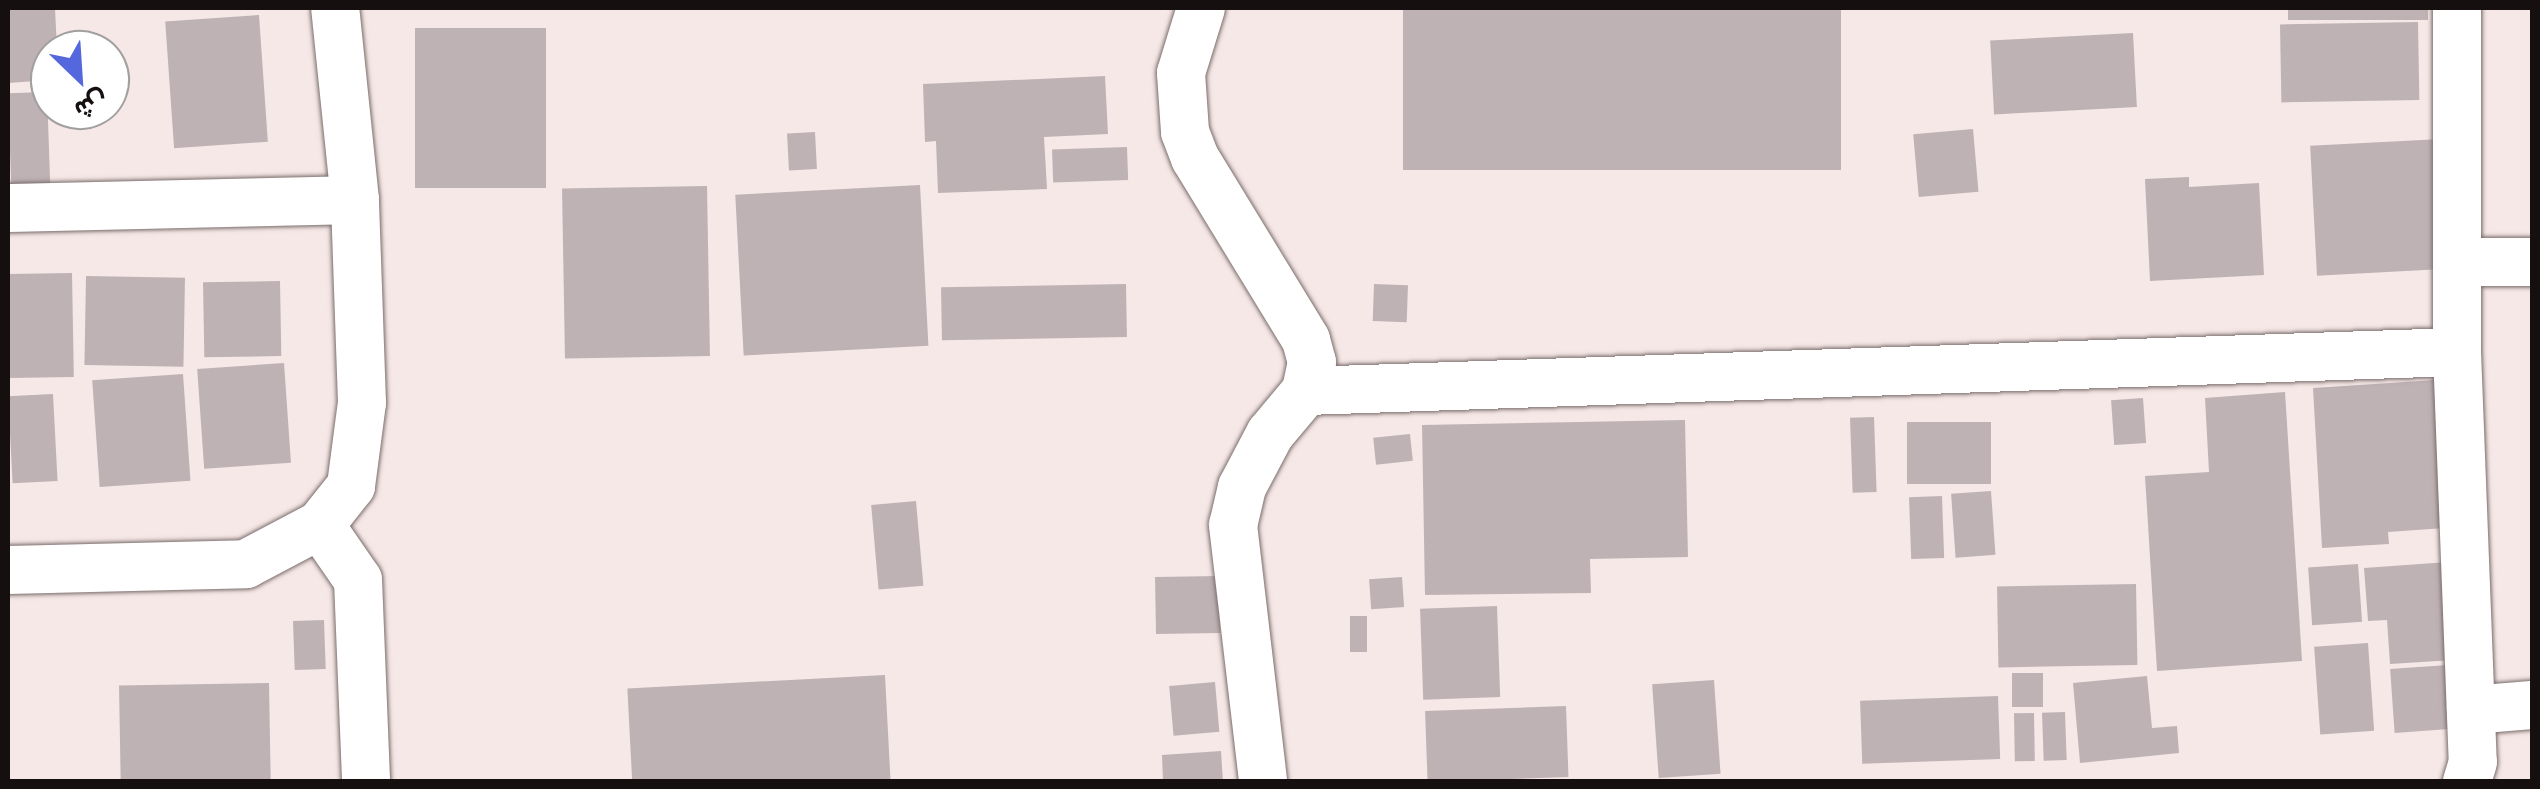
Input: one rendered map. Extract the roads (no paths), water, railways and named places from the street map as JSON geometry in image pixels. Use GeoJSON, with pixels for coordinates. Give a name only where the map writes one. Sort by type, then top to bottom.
{"type":"FeatureCollection","features":[{"type":"Feature","properties":{"kind":"street"},"geometry":{"type":"LineString","coordinates":[[8,570],[246,564],[320,525],[350,486],[362,403],[355,200],[335,8]]}},
{"type":"Feature","properties":{"kind":"street"},"geometry":{"type":"LineString","coordinates":[[1200,8],[1181,73],[1184,132],[1195,158],[1306,340],[1312,362],[1306,391],[1270,434],[1242,487],[1232,525],[1262,782]]}},
{"type":"Feature","properties":{"kind":"street"},"geometry":{"type":"LineString","coordinates":[[2458,8],[2457,352],[2473,762],[2467,782]]}},
{"type":"Feature","properties":{"kind":"street"},"geometry":{"type":"LineString","coordinates":[[8,208],[355,200]]}},
{"type":"Feature","properties":{"kind":"street"},"geometry":{"type":"LineString","coordinates":[[2457,262],[2532,262]]}},
{"type":"Feature","properties":{"kind":"street"},"geometry":{"type":"LineString","coordinates":[[1306,391],[2457,352]]}},
{"type":"Feature","properties":{"kind":"street"},"geometry":{"type":"LineString","coordinates":[[320,525],[358,580],[366,782]]}},
{"type":"Feature","properties":{"kind":"street"},"geometry":{"type":"LineString","coordinates":[[2472,710],[2532,705]]}}]}
